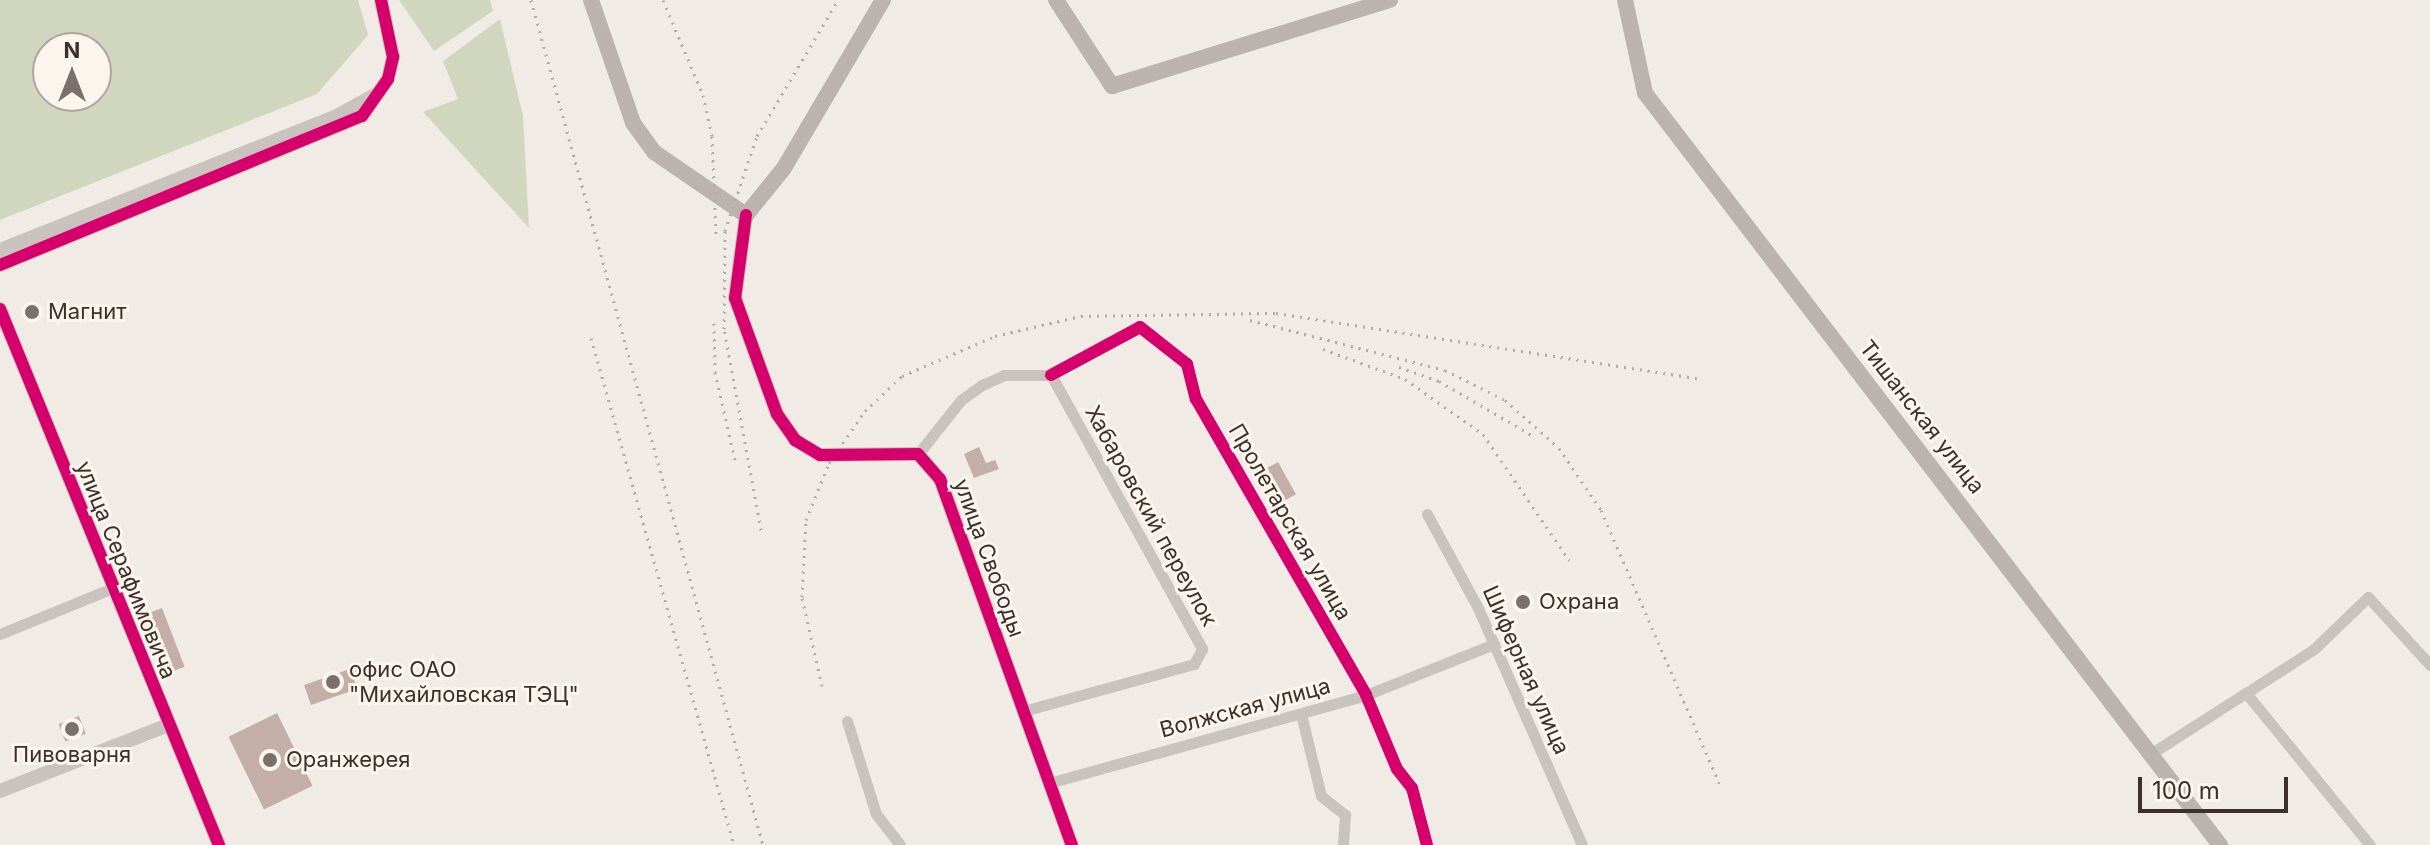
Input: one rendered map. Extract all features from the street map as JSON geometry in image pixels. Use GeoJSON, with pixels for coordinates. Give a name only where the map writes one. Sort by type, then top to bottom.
{"type":"FeatureCollection","features":[{"type":"Feature","properties":{"kind":"main road"},"geometry":{"type":"LineString","coordinates":[[591,0],[633,123],[654,152],[746,215],[807,132],[883,0]]}},
{"type":"Feature","properties":{"kind":"main road"},"geometry":{"type":"LineString","coordinates":[[1056,0],[1112,86],[1390,0]]}},
{"type":"Feature","properties":{"kind":"main road","name":"Тишанская улица"},"geometry":{"type":"LineString","coordinates":[[1625,0],[1645,93],[2220,845]]}},
{"type":"Feature","properties":{"kind":"street"},"geometry":{"type":"LineString","coordinates":[[0,265],[343,127],[362,116],[378,93],[393,57],[381,0]]}},
{"type":"Feature","properties":{"kind":"street"},"geometry":{"type":"LineString","coordinates":[[0,250],[335,117],[378,93]]}},
{"type":"Feature","properties":{"kind":"street"},"geometry":{"type":"LineString","coordinates":[[746,215],[735,298],[777,414],[795,440],[820,455],[840,458],[918,454],[961,400],[982,385],[1004,375],[1051,375]]}},
{"type":"Feature","properties":{"kind":"street","name":"улица Серафимовича"},"geometry":{"type":"LineString","coordinates":[[0,309],[219,845]]}},
{"type":"Feature","properties":{"kind":"street","name":"Пролетарская улица"},"geometry":{"type":"LineString","coordinates":[[1051,375],[1140,327],[1187,364],[1196,399],[1366,695],[1397,769],[1412,788],[1427,845]]}},
{"type":"Feature","properties":{"kind":"street","name":"Хабаровский переулок"},"geometry":{"type":"LineString","coordinates":[[1023,711],[1194,664],[1203,655],[1051,375]]}},
{"type":"Feature","properties":{"kind":"street","name":"улица Свободы"},"geometry":{"type":"LineString","coordinates":[[918,454],[940,479],[1072,845]]}},
{"type":"Feature","properties":{"kind":"street","name":"Шиферная улица"},"geometry":{"type":"LineString","coordinates":[[1427,514],[1494,644],[1582,845]]}},
{"type":"Feature","properties":{"kind":"street"},"geometry":{"type":"LineString","coordinates":[[0,634],[113,588]]}},
{"type":"Feature","properties":{"kind":"street"},"geometry":{"type":"LineString","coordinates":[[2152,753],[2314,649],[2368,597],[2430,665]]}},
{"type":"Feature","properties":{"kind":"street","name":"Волжская улица"},"geometry":{"type":"LineString","coordinates":[[1049,783],[1366,695],[1494,644]]}},
{"type":"Feature","properties":{"kind":"street"},"geometry":{"type":"LineString","coordinates":[[2246,693],[2370,845]]}},
{"type":"Feature","properties":{"kind":"street"},"geometry":{"type":"LineString","coordinates":[[1301,714],[1321,796],[1345,815],[1343,845]]}},
{"type":"Feature","properties":{"kind":"street"},"geometry":{"type":"LineString","coordinates":[[847,721],[876,814],[900,845]]}},
{"type":"Feature","properties":{"kind":"street"},"geometry":{"type":"LineString","coordinates":[[0,791],[168,725]]}},
{"type":"Feature","properties":{"kind":"green space"},"geometry":{"type":"Polygon","coordinates":[[[0,0],[358,0],[368,35],[317,94],[0,220],[0,0]]]}},
{"type":"Feature","properties":{"kind":"green space"},"geometry":{"type":"Polygon","coordinates":[[[399,0],[490,0],[493,11],[434,51],[399,0]]]}},
{"type":"Feature","properties":{"kind":"green space"},"geometry":{"type":"Polygon","coordinates":[[[500,19],[523,116],[529,228],[423,112],[458,99],[443,61],[500,19]]]}},
{"type":"Feature","properties":{"kind":"building"},"geometry":{"type":"Polygon","coordinates":[[[979,447],[986,463],[995,460],[999,469],[974,478],[964,454],[979,447]]]}},
{"type":"Feature","properties":{"kind":"building"},"geometry":{"type":"Polygon","coordinates":[[[1278,462],[1296,494],[1283,502],[1265,469],[1278,462]]]}},
{"type":"Feature","properties":{"kind":"building"},"geometry":{"type":"Polygon","coordinates":[[[162,608],[185,667],[167,674],[144,615],[162,608]]]}},
{"type":"Feature","properties":{"kind":"building","name":"офис ОАО \"Михайловская ТЭЦ\""},"geometry":{"type":"Polygon","coordinates":[[[373,661],[376,672],[354,679],[357,689],[311,705],[304,685],[373,661]]]}},
{"type":"Feature","properties":{"kind":"building","name":"Оранжерея"},"geometry":{"type":"Polygon","coordinates":[[[277,713],[313,786],[264,809],[228,737],[277,713]]]}},
{"type":"Feature","properties":{"kind":"building","name":"Пивоварня"},"geometry":{"type":"Polygon","coordinates":[[[79,716],[86,734],[65,742],[58,724],[79,716]]]}},
{"type":"Feature","properties":{"kind":"railway"},"geometry":{"type":"LineString","coordinates":[[531,0],[763,845]]}},
{"type":"Feature","properties":{"kind":"railway"},"geometry":{"type":"LineString","coordinates":[[663,0],[703,95],[712,136],[716,235]]}},
{"type":"Feature","properties":{"kind":"railway"},"geometry":{"type":"LineString","coordinates":[[761,530],[724,329],[725,231],[757,136],[838,0]]}},
{"type":"Feature","properties":{"kind":"railway"},"geometry":{"type":"LineString","coordinates":[[822,686],[802,597],[806,520],[829,463],[865,411],[902,376],[995,336],[1081,316],[1276,313],[1697,378]]}},
{"type":"Feature","properties":{"kind":"railway"},"geometry":{"type":"LineString","coordinates":[[1250,320],[1445,370],[1505,400],[1559,448],[1601,510],[1720,785]]}},
{"type":"Feature","properties":{"kind":"railway"},"geometry":{"type":"LineString","coordinates":[[714,323],[715,372],[735,460]]}},
{"type":"Feature","properties":{"kind":"railway"},"geometry":{"type":"LineString","coordinates":[[591,338],[734,845]]}},
{"type":"Feature","properties":{"kind":"railway"},"geometry":{"type":"LineString","coordinates":[[1323,349],[1405,379],[1483,434],[1569,560]]}},
{"type":"Feature","properties":{"kind":"railway"},"geometry":{"type":"LineString","coordinates":[[1399,367],[1439,381],[1533,436]]}},
{"type":"Feature","properties":{"kind":"cycle path"},"geometry":{"type":"LineString","coordinates":[[0,265],[362,116],[388,79],[393,57],[381,0]]}},
{"type":"Feature","properties":{"kind":"cycle path"},"geometry":{"type":"LineString","coordinates":[[746,215],[735,298],[777,414],[795,440],[820,455],[918,454],[940,479],[1072,845]]}},
{"type":"Feature","properties":{"kind":"cycle path"},"geometry":{"type":"LineString","coordinates":[[0,309],[219,845]]}},
{"type":"Feature","properties":{"kind":"cycle path"},"geometry":{"type":"LineString","coordinates":[[1051,375],[1140,327],[1187,364],[1196,399],[1366,695],[1397,769],[1412,788],[1427,845]]}},
{"type":"Feature","properties":{"kind":"place","name":"Магнит"},"geometry":{"type":"Point","coordinates":[32,312]}},
{"type":"Feature","properties":{"kind":"place","name":"Охрана"},"geometry":{"type":"Point","coordinates":[1523,602]}},
{"type":"Feature","properties":{"kind":"place","name":"офис ОАО \"Михайловская ТЭЦ\""},"geometry":{"type":"Point","coordinates":[333,682]}},
{"type":"Feature","properties":{"kind":"place","name":"Пивоварня"},"geometry":{"type":"Point","coordinates":[72,729]}},
{"type":"Feature","properties":{"kind":"place","name":"Оранжерея"},"geometry":{"type":"Point","coordinates":[270,760]}}]}
